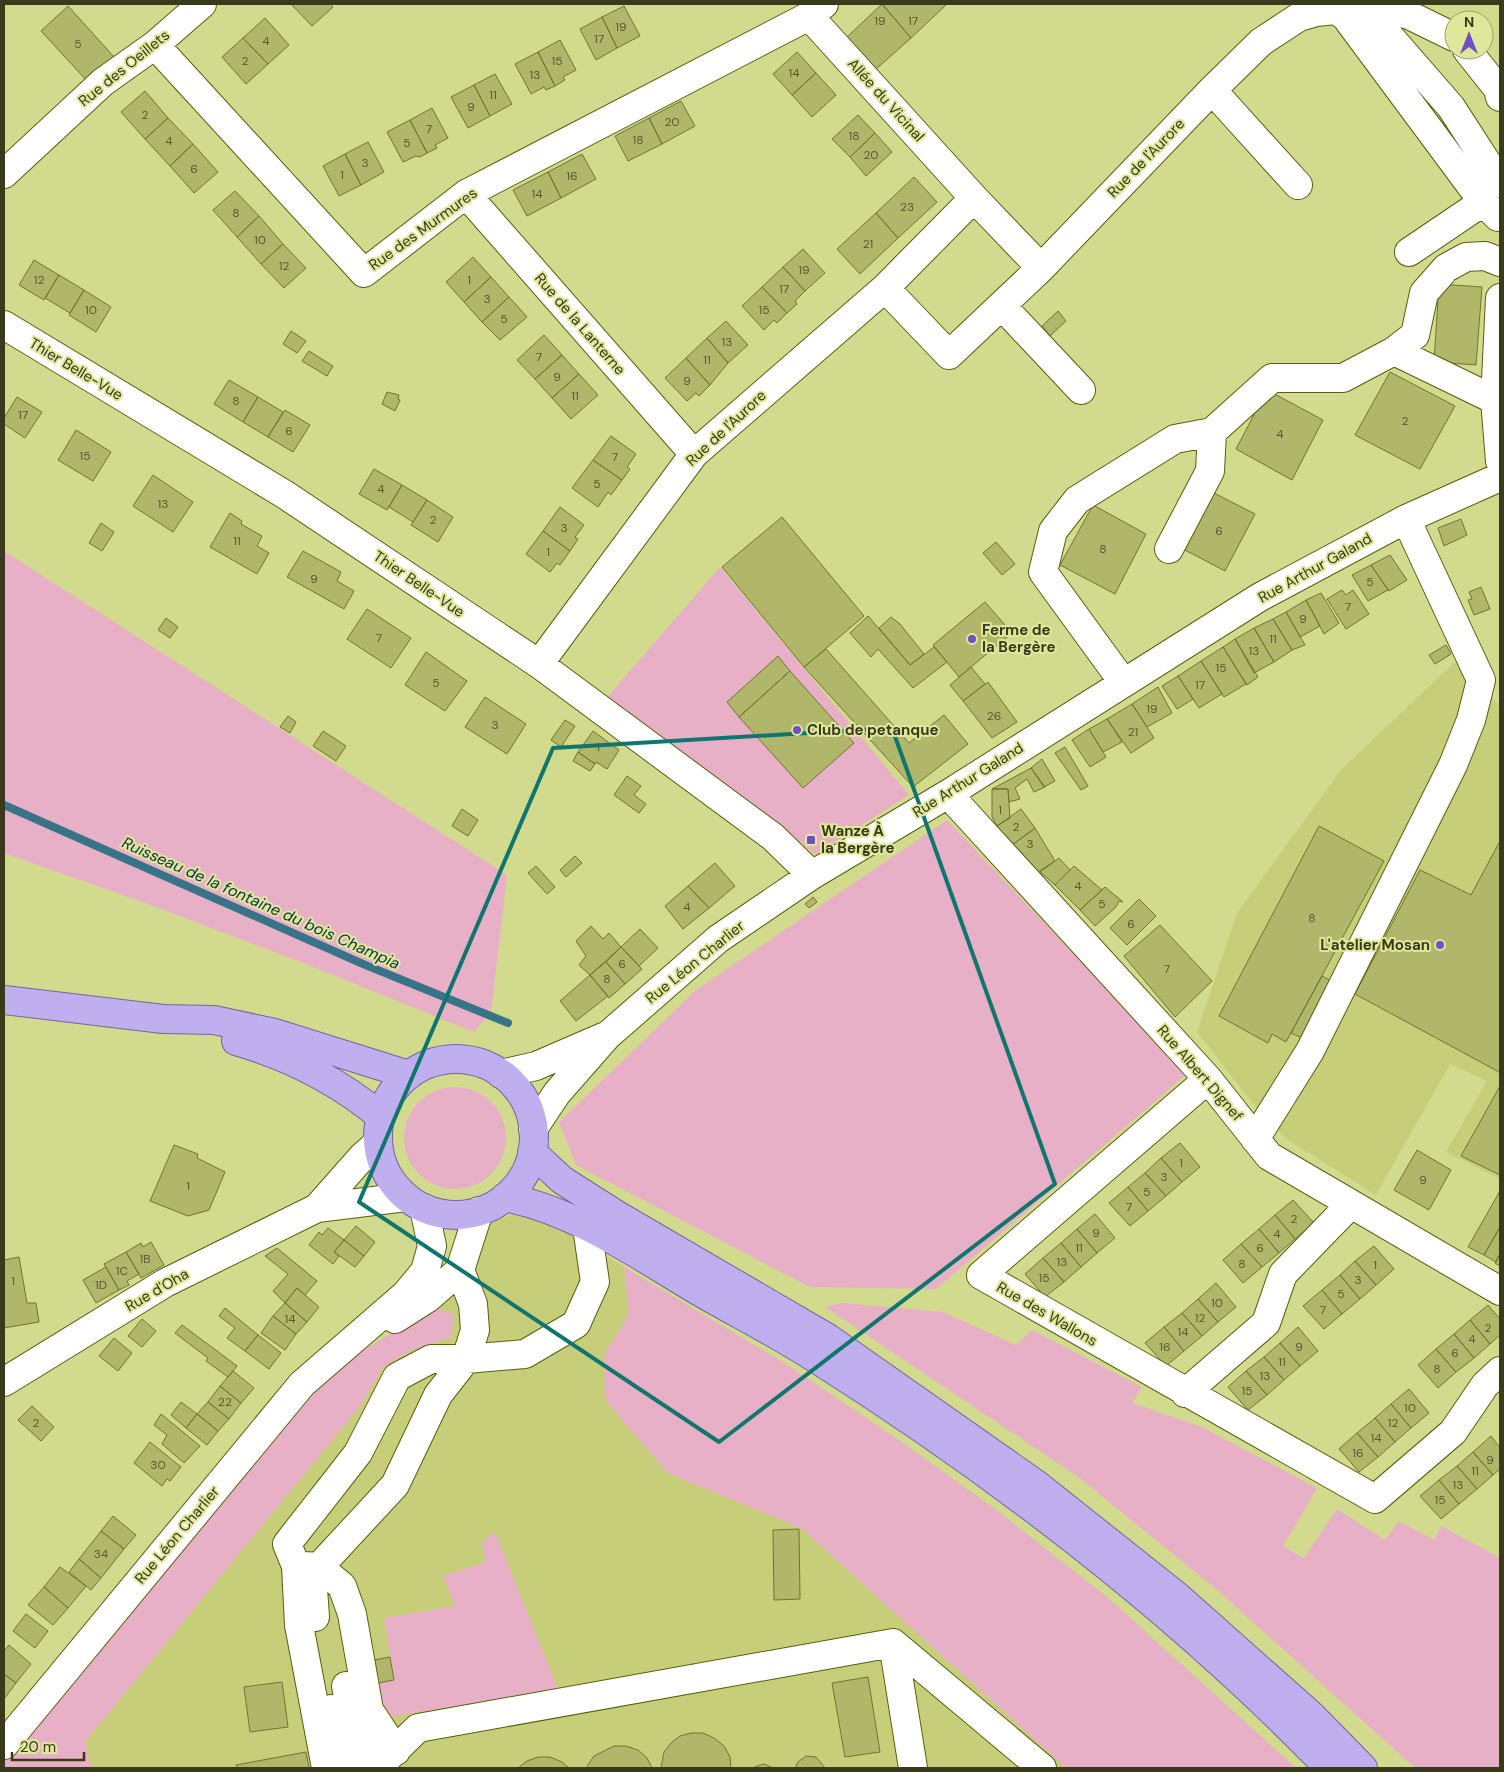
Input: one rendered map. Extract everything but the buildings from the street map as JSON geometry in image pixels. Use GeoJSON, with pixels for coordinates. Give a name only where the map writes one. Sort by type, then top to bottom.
{"type":"FeatureCollection","features":[{"type":"Feature","properties":{"kind":"main road"},"geometry":{"type":"LineString","coordinates":[[4,1000],[163,1019],[214,1020],[266,1031],[409,1075]]}},
{"type":"Feature","properties":{"kind":"main road"},"geometry":{"type":"LineString","coordinates":[[163,1019],[268,1051],[344,1087],[380,1116]]}},
{"type":"Feature","properties":{"kind":"main road"},"geometry":{"type":"LineString","coordinates":[[533,1140],[522,1177],[505,1197],[479,1211],[461,1214],[442,1214],[415,1203],[392,1181],[382,1163],[378,1143],[380,1116],[387,1100],[396,1086],[423,1066],[455,1059],[472,1061],[501,1074],[523,1098],[533,1140],[562,1180],[609,1210],[828,1338],[1036,1484],[1177,1596],[1312,1716],[1363,1768]]}},
{"type":"Feature","properties":{"kind":"main road"},"geometry":{"type":"LineString","coordinates":[[505,1197],[547,1208],[587,1227],[812,1356],[1023,1501],[1163,1613],[1294,1732],[1329,1768]]}},
{"type":"Feature","properties":{"kind":"street","name":"Rue des Oeillets"},"geometry":{"type":"LineString","coordinates":[[4,174],[103,82],[155,45],[202,4]]}},
{"type":"Feature","properties":{"kind":"street","name":"Rue de l'Aurore"},"geometry":{"type":"LineString","coordinates":[[885,288],[949,355],[1041,268],[1212,90],[1261,42],[1299,16],[1364,7],[1409,15],[1444,33]]}},
{"type":"Feature","properties":{"kind":"street"},"geometry":{"type":"LineString","coordinates":[[1364,7],[1451,107],[1495,202],[1500,256]]}},
{"type":"Feature","properties":{"kind":"street","name":"Rue des Murmures"},"geometry":{"type":"LineString","coordinates":[[155,45],[364,273],[466,194],[816,10]]}},
{"type":"Feature","properties":{"kind":"street","name":"Allée du Vicinal"},"geometry":{"type":"LineString","coordinates":[[816,10],[974,198],[1041,268]]}},
{"type":"Feature","properties":{"kind":"street"},"geometry":{"type":"LineString","coordinates":[[1336,10],[1345,16],[1495,202]]}},
{"type":"Feature","properties":{"kind":"street"},"geometry":{"type":"LineString","coordinates":[[1475,60],[1498,89],[1500,97]]}},
{"type":"Feature","properties":{"kind":"street"},"geometry":{"type":"LineString","coordinates":[[1212,90],[1298,185]]}},
{"type":"Feature","properties":{"kind":"street","name":"Rue de la Lanterne"},"geometry":{"type":"LineString","coordinates":[[466,194],[694,454]]}},
{"type":"Feature","properties":{"kind":"street","name":"Rue de l'Aurore"},"geometry":{"type":"LineString","coordinates":[[539,664],[694,454],[885,288],[974,198]]}},
{"type":"Feature","properties":{"kind":"street"},"geometry":{"type":"LineString","coordinates":[[1409,252],[1495,202]]}},
{"type":"Feature","properties":{"kind":"street"},"geometry":{"type":"LineString","coordinates":[[1123,682],[1044,572],[1053,531],[1077,500],[1175,439],[1212,432],[1272,378],[1343,378],[1394,351],[1416,335],[1424,293],[1446,268],[1466,257],[1485,256],[1500,262]]}},
{"type":"Feature","properties":{"kind":"street"},"geometry":{"type":"LineString","coordinates":[[1500,298],[1495,400],[1500,461]]}},
{"type":"Feature","properties":{"kind":"street"},"geometry":{"type":"LineString","coordinates":[[1002,306],[1081,390]]}},
{"type":"Feature","properties":{"kind":"street","name":"Thier Belle-Vue"},"geometry":{"type":"LineString","coordinates":[[4,325],[284,494],[539,664],[773,837],[812,875]]}},
{"type":"Feature","properties":{"kind":"street"},"geometry":{"type":"LineString","coordinates":[[1394,351],[1495,400]]}},
{"type":"Feature","properties":{"kind":"street"},"geometry":{"type":"LineString","coordinates":[[1169,548],[1210,470],[1212,432]]}},
{"type":"Feature","properties":{"kind":"street","name":"Rue Arthur Galand"},"geometry":{"type":"LineString","coordinates":[[812,875],[948,794],[1260,597],[1406,519],[1500,477]]}},
{"type":"Feature","properties":{"kind":"street"},"geometry":{"type":"LineString","coordinates":[[1255,1139],[1310,1051],[1449,774],[1470,720],[1481,680],[1406,519]]}},
{"type":"Feature","properties":{"kind":"street","name":"Rue Albert Dignef"},"geometry":{"type":"LineString","coordinates":[[948,794],[1208,1079],[1269,1156],[1500,1291]]}},
{"type":"Feature","properties":{"kind":"street","name":"Rue Léon Charlier"},"geometry":{"type":"LineString","coordinates":[[533,1140],[557,1093],[607,1036],[718,940],[812,875]]}},
{"type":"Feature","properties":{"kind":"street","name":"Rue Léon Charlier"},"geometry":{"type":"LineString","coordinates":[[501,1074],[536,1066],[607,1036]]}},
{"type":"Feature","properties":{"kind":"street","name":"Rue des Wallons"},"geometry":{"type":"LineString","coordinates":[[1208,1079],[981,1275],[1185,1393],[1375,1499],[1452,1432],[1485,1385],[1500,1370]]}},
{"type":"Feature","properties":{"kind":"street","name":"Rue d'Oha"},"geometry":{"type":"LineString","coordinates":[[4,1382],[165,1283],[317,1208],[363,1156],[378,1143]]}},
{"type":"Feature","properties":{"kind":"street","name":"Rue Léon Charlier"},"geometry":{"type":"LineString","coordinates":[[4,1745],[302,1384],[406,1294],[425,1271],[432,1246],[415,1203]]}},
{"type":"Feature","properties":{"kind":"street","name":"Rue d'Oha"},"geometry":{"type":"LineString","coordinates":[[317,1208],[415,1203]]}},
{"type":"Feature","properties":{"kind":"street"},"geometry":{"type":"LineString","coordinates":[[1185,1393],[1266,1323],[1283,1274],[1351,1204]]}},
{"type":"Feature","properties":{"kind":"street"},"geometry":{"type":"LineString","coordinates":[[326,1768],[299,1624],[308,1567],[395,1485],[438,1396],[466,1359],[475,1330],[473,1304],[460,1270],[479,1211]]}},
{"type":"Feature","properties":{"kind":"street"},"geometry":{"type":"LineString","coordinates":[[587,1227],[595,1282],[576,1324],[525,1354],[466,1359],[430,1359],[397,1376],[358,1453],[287,1544],[308,1567],[342,1586],[352,1614],[369,1710],[383,1762],[418,1728],[893,1643]]}},
{"type":"Feature","properties":{"kind":"street","name":"Rue Léon Charlier"},"geometry":{"type":"LineString","coordinates":[[359,1335],[394,1319],[428,1298],[460,1270]]}},
{"type":"Feature","properties":{"kind":"street"},"geometry":{"type":"LineString","coordinates":[[308,1567],[313,1589],[315,1621],[335,1732],[350,1768]]}},
{"type":"Feature","properties":{"kind":"street"},"geometry":{"type":"LineString","coordinates":[[893,1643],[914,1768]]}},
{"type":"Feature","properties":{"kind":"street"},"geometry":{"type":"LineString","coordinates":[[893,1643],[1042,1768]]}},
{"type":"Feature","properties":{"kind":"highlighted area"},"geometry":{"type":"Polygon","coordinates":[[[892,728],[1055,1184],[719,1442],[359,1202],[553,748],[892,728]]]}},
{"type":"Feature","properties":{"kind":"shaded area"},"geometry":{"type":"Polygon","coordinates":[[[4,551],[507,875],[491,1013],[474,1032],[301,962],[148,904],[4,853],[4,551]]]}},
{"type":"Feature","properties":{"kind":"shaded area"},"geometry":{"type":"Polygon","coordinates":[[[720,567],[909,795],[816,854],[605,700],[720,567]]]}},
{"type":"Feature","properties":{"kind":"shaded area"},"geometry":{"type":"Polygon","coordinates":[[[1457,660],[1500,706],[1500,1179],[1446,1152],[1487,1081],[1450,1064],[1376,1195],[1288,1140],[1261,1114],[1197,1032],[1237,913],[1341,770],[1457,660]]]}},
{"type":"Feature","properties":{"kind":"shaded area"},"geometry":{"type":"Polygon","coordinates":[[[947,820],[1187,1074],[936,1289],[810,1287],[576,1165],[559,1122],[696,990],[947,820]]]}},
{"type":"Feature","properties":{"kind":"shaded area"},"geometry":{"type":"Polygon","coordinates":[[[455,1087],[474,1091],[491,1102],[502,1119],[506,1138],[502,1157],[491,1174],[474,1185],[455,1189],[436,1185],[419,1174],[408,1157],[404,1138],[408,1119],[419,1102],[436,1091],[455,1087]]]}},
{"type":"Feature","properties":{"kind":"shaded area"},"geometry":{"type":"Polygon","coordinates":[[[523,1211],[574,1234],[624,1267],[789,1366],[896,1438],[999,1512],[1107,1597],[1296,1768],[4,1768],[398,1328],[489,1223],[523,1211]]]}},
{"type":"Feature","properties":{"kind":"shaded area"},"geometry":{"type":"Polygon","coordinates":[[[624,1267],[789,1366],[896,1438],[999,1512],[1107,1597],[1296,1768],[1066,1768],[801,1528],[668,1473],[605,1400],[604,1355],[629,1314],[624,1267]]]}},
{"type":"Feature","properties":{"kind":"shaded area"},"geometry":{"type":"Polygon","coordinates":[[[841,1303],[943,1312],[1016,1345],[1032,1330],[1142,1387],[1132,1403],[1202,1427],[1317,1488],[1283,1546],[1304,1558],[1337,1509],[1385,1540],[1399,1521],[1434,1540],[1441,1526],[1500,1558],[1500,1768],[1415,1768],[1216,1589],[1077,1476],[825,1307],[841,1303]]]}},
{"type":"Feature","properties":{"kind":"shaded area"},"geometry":{"type":"Polygon","coordinates":[[[433,1307],[454,1314],[451,1337],[409,1351],[383,1367],[361,1405],[85,1742],[91,1768],[4,1768],[4,1756],[324,1375],[433,1307]]]}},
{"type":"Feature","properties":{"kind":"shaded area"},"geometry":{"type":"Polygon","coordinates":[[[495,1532],[558,1689],[389,1717],[376,1706],[373,1684],[394,1680],[384,1618],[455,1606],[443,1576],[485,1562],[482,1542],[495,1532]]]}},
{"type":"Feature","properties":{"kind":"waterway","name":"Ruisseau de la fontaine du bois Champia"},"geometry":{"type":"LineString","coordinates":[[4,805],[363,964],[508,1023]]}},
{"type":"Feature","properties":{"kind":"place","name":"Ferme de la Bergère"},"geometry":{"type":"Point","coordinates":[972,639]}},
{"type":"Feature","properties":{"kind":"place","name":"Club de petanque"},"geometry":{"type":"Point","coordinates":[797,730]}},
{"type":"Feature","properties":{"kind":"place","name":"Wanze À la Bergère"},"geometry":{"type":"Point","coordinates":[811,840]}},
{"type":"Feature","properties":{"kind":"place","name":"L'atelier Mosan"},"geometry":{"type":"Point","coordinates":[1440,945]}}]}
